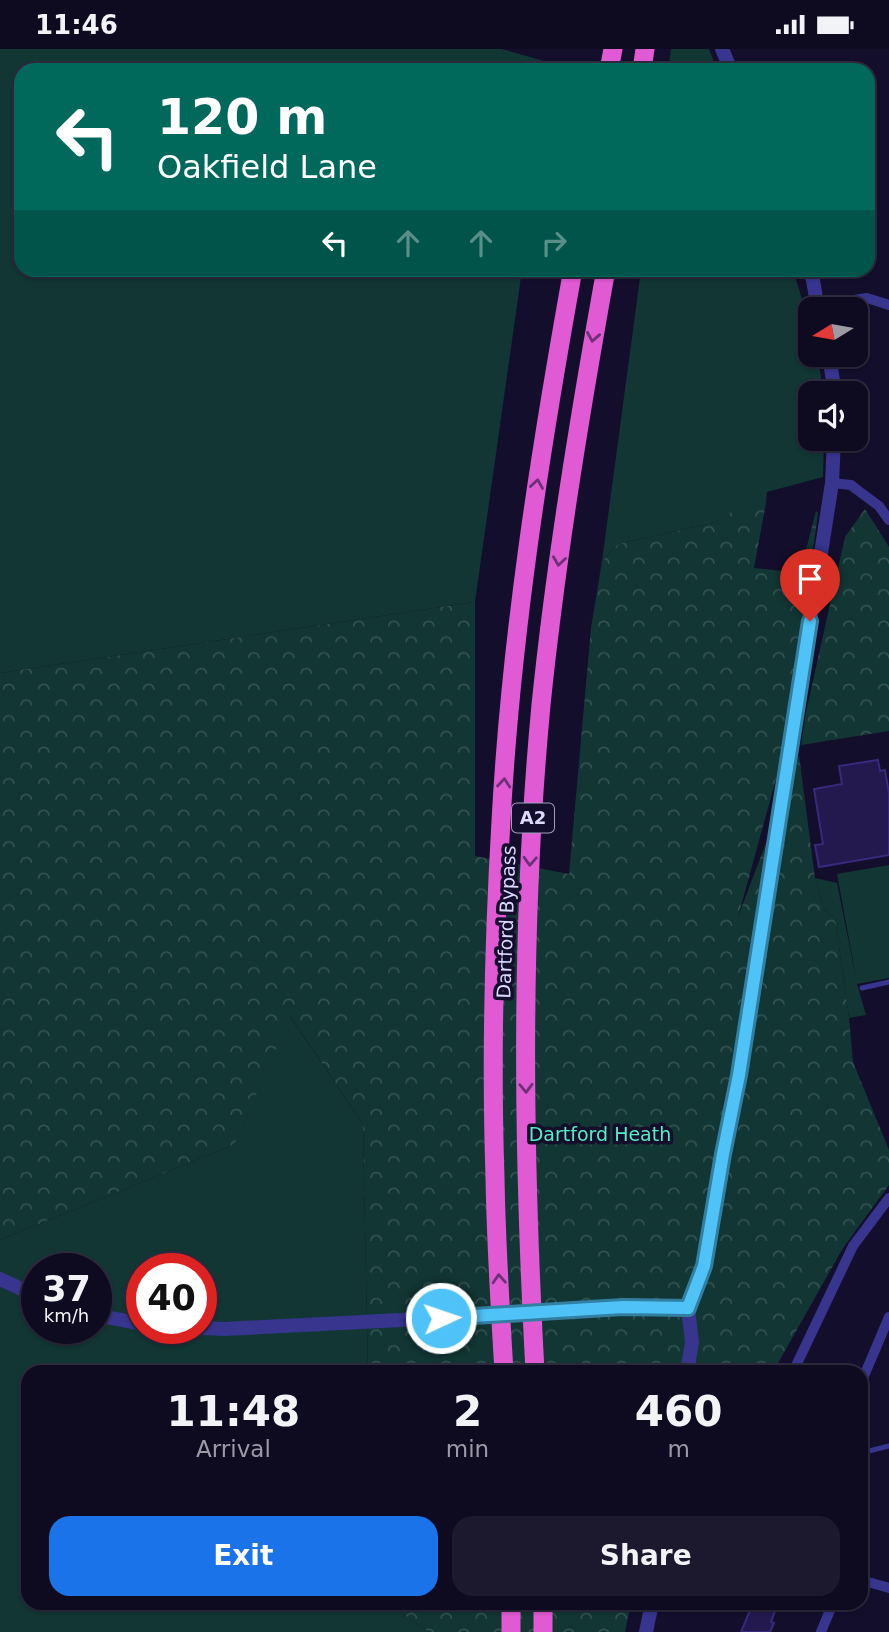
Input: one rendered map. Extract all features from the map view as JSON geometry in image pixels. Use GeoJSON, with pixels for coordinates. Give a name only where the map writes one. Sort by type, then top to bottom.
{"type":"FeatureCollection","features":[{"type":"Feature","properties":{"kind":"highway","name":"Dartford Bypass"},"geometry":{"type":"LineString","coordinates":[[503,1365],[493,1088],[501,819],[509,712],[534,502],[572,277]]}},
{"type":"Feature","properties":{"kind":"highway","name":"Dartford Bypass"},"geometry":{"type":"LineString","coordinates":[[535,1365],[528,1241],[525,1044],[532,823],[541,705],[555,588],[583,395],[605,277]]}},
{"type":"Feature","properties":{"kind":"highway"},"geometry":{"type":"LineString","coordinates":[[511,1610],[511,1632]]}},
{"type":"Feature","properties":{"kind":"highway"},"geometry":{"type":"LineString","coordinates":[[543,1610],[543,1632]]}},
{"type":"Feature","properties":{"kind":"street"},"geometry":{"type":"LineString","coordinates":[[812,277],[816,297]]}},
{"type":"Feature","properties":{"kind":"street"},"geometry":{"type":"LineString","coordinates":[[868,298],[889,305]]}},
{"type":"Feature","properties":{"kind":"street"},"geometry":{"type":"LineString","coordinates":[[688,1365],[692,1342],[688,1308],[704,1266],[739,1075],[832,483],[833,451]]}},
{"type":"Feature","properties":{"kind":"street"},"geometry":{"type":"LineString","coordinates":[[832,483],[852,486],[879,506],[889,520]]}},
{"type":"Feature","properties":{"kind":"street"},"geometry":{"type":"LineString","coordinates":[[796,1365],[853,1246],[889,1198]]}},
{"type":"Feature","properties":{"kind":"street"},"geometry":{"type":"LineString","coordinates":[[0,1279],[21,1289]]}},
{"type":"Feature","properties":{"kind":"street"},"geometry":{"type":"LineString","coordinates":[[217,1329],[623,1307],[688,1308]]}},
{"type":"Feature","properties":{"kind":"street"},"geometry":{"type":"LineString","coordinates":[[868,1366],[889,1317]]}},
{"type":"Feature","properties":{"kind":"street"},"geometry":{"type":"LineString","coordinates":[[868,1582],[889,1588]]}},
{"type":"Feature","properties":{"kind":"street"},"geometry":{"type":"LineString","coordinates":[[646,1632],[651,1610]]}},
{"type":"Feature","properties":{"kind":"street"},"geometry":{"type":"LineString","coordinates":[[821,1632],[831,1610]]}},
{"type":"Feature","properties":{"kind":"lane"},"geometry":{"type":"LineString","coordinates":[[863,988],[889,982]]}},
{"type":"Feature","properties":{"kind":"lane"},"geometry":{"type":"LineString","coordinates":[[868,1450],[889,1446]]}},
{"type":"Feature","properties":{"kind":"green space"},"geometry":{"type":"Polygon","coordinates":[[[0,49],[502,49],[551,63],[14,63],[14,277],[521,277],[475,602],[0,673],[0,49]]]}},
{"type":"Feature","properties":{"kind":"green space"},"geometry":{"type":"Polygon","coordinates":[[[671,49],[709,49],[714,63],[669,63],[671,49]]]}},
{"type":"Feature","properties":{"kind":"green space"},"geometry":{"type":"Polygon","coordinates":[[[640,277],[795,277],[801,297],[798,297],[798,367],[819,367],[821,381],[798,381],[798,451],[824,451],[823,477],[767,492],[766,503],[748,503],[713,523],[618,544],[602,561],[640,277]]]}},
{"type":"Feature","properties":{"kind":"green space","name":"Dartford Heath"},"geometry":{"type":"Polygon","coordinates":[[[748,502],[766,503],[754,568],[800,573],[816,511],[818,513],[782,757],[738,917],[799,755],[815,878],[824,909],[835,918],[853,1062],[889,1150],[889,1185],[843,1248],[777,1365],[368,1365],[363,1124],[290,1016],[235,1144],[0,1240],[0,673],[475,602],[475,856],[569,874],[591,628],[602,561],[618,544],[713,523],[748,502]]]}},
{"type":"Feature","properties":{"kind":"green space"},"geometry":{"type":"Polygon","coordinates":[[[865,509],[889,547],[889,731],[801,745],[845,537],[865,509]]]}},
{"type":"Feature","properties":{"kind":"green space"},"geometry":{"type":"Polygon","coordinates":[[[889,865],[889,978],[857,984],[866,1015],[849,1018],[835,918],[824,909],[815,878],[837,883],[857,983],[837,874],[889,865]]]}},
{"type":"Feature","properties":{"kind":"green space"},"geometry":{"type":"Polygon","coordinates":[[[289,1015],[363,1124],[368,1365],[21,1365],[21,1610],[397,1610],[429,1632],[0,1632],[0,1240],[235,1144],[289,1015]]]}},
{"type":"Feature","properties":{"kind":"green space"},"geometry":{"type":"Polygon","coordinates":[[[397,1610],[630,1610],[625,1632],[429,1632],[397,1610]]]}},
{"type":"Feature","properties":{"kind":"building"},"geometry":{"type":"Polygon","coordinates":[[[878,760],[880,771],[885,770],[889,793],[889,855],[819,867],[815,845],[823,844],[814,789],[842,784],[839,766],[878,760]]]}},
{"type":"Feature","properties":{"kind":"building"},"geometry":{"type":"Polygon","coordinates":[[[750,1610],[775,1610],[770,1632],[741,1632],[750,1610]]]}},
{"type":"Feature","properties":{"kind":"route"},"geometry":{"type":"LineString","coordinates":[[441,1318],[623,1307],[688,1308],[704,1266],[739,1075],[810,621]]}}]}
